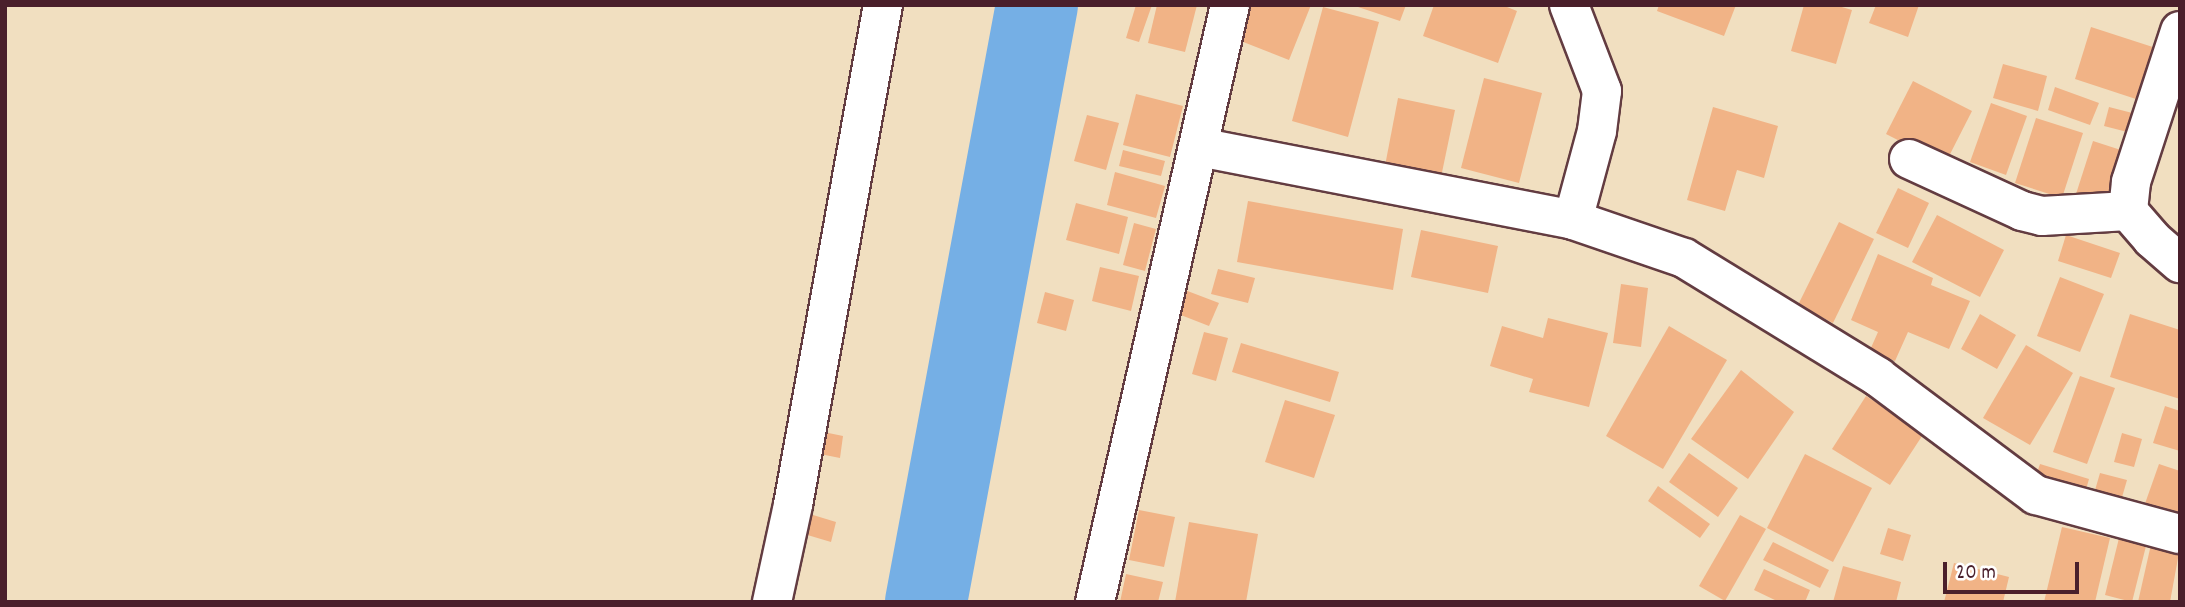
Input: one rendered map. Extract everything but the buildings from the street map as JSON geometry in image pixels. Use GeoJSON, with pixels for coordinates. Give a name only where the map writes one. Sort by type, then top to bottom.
{"type":"FeatureCollection","features":[{"type":"Feature","properties":{"kind":"street"},"geometry":{"type":"LineString","coordinates":[[772,602],[793,505],[883,5]]}},
{"type":"Feature","properties":{"kind":"street"},"geometry":{"type":"LineString","coordinates":[[1095,602],[1230,5]]}},
{"type":"Feature","properties":{"kind":"street"},"geometry":{"type":"LineString","coordinates":[[1569,5],[1602,91],[1597,131],[1573,220]]}},
{"type":"Feature","properties":{"kind":"street"},"geometry":{"type":"LineString","coordinates":[[2180,31],[2131,182],[2127,211],[2152,239],[2180,262]]}},
{"type":"Feature","properties":{"kind":"street"},"geometry":{"type":"LineString","coordinates":[[1199,147],[1573,220],[1684,258],[1878,377],[2036,495],[2180,534]]}},
{"type":"Feature","properties":{"kind":"street"},"geometry":{"type":"LineString","coordinates":[[1909,159],[2022,211],[2042,216],[2127,211]]}},
{"type":"Feature","properties":{"kind":"waterway"},"geometry":{"type":"LineString","coordinates":[[926,602],[1037,5]]}}]}
